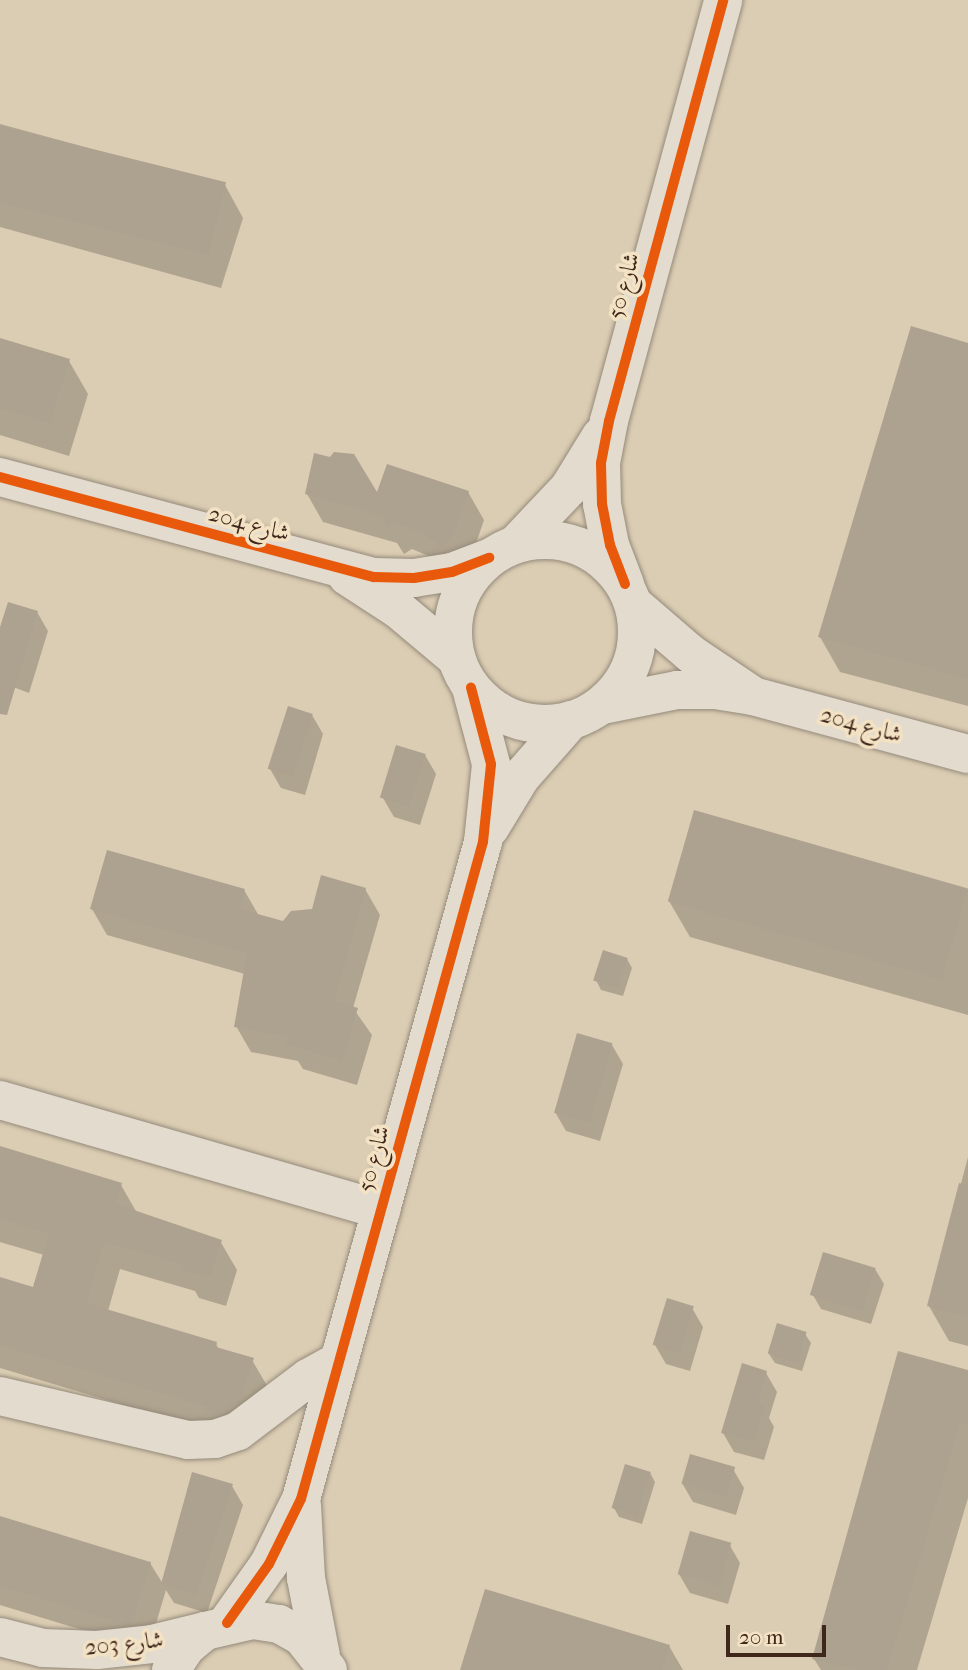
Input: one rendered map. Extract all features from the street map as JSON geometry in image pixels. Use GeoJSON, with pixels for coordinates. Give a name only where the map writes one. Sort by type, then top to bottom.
{"type":"FeatureCollection","features":[{"type":"Feature","properties":{"kind":"street","name":"شارع 50"},"geometry":{"type":"LineString","coordinates":[[629,595],[610,545],[602,505],[601,463],[609,421],[723,0]]}},
{"type":"Feature","properties":{"kind":"street","name":"شارع 50"},"geometry":{"type":"LineString","coordinates":[[502,551],[569,488],[609,421]]}},
{"type":"Feature","properties":{"kind":"street","name":"شارع 204"},"geometry":{"type":"LineString","coordinates":[[0,477],[336,570],[374,578],[414,578],[452,572],[502,551]]}},
{"type":"Feature","properties":{"kind":"street"},"geometry":{"type":"LineString","coordinates":[[547,539],[578,545],[605,561],[629,595],[637,642],[625,677],[586,713],[544,724],[516,720],[491,707],[464,673],[452,630],[457,603],[470,578],[502,551],[547,539]]}},
{"type":"Feature","properties":{"kind":"street","name":"شارع 204"},"geometry":{"type":"LineString","coordinates":[[336,570],[400,610],[464,673]]}},
{"type":"Feature","properties":{"kind":"street","name":"شارع 204"},"geometry":{"type":"LineString","coordinates":[[629,595],[691,654],[753,696]]}},
{"type":"Feature","properties":{"kind":"street","name":"شارع 50"},"geometry":{"type":"LineString","coordinates":[[171,1670],[186,1647],[216,1627],[269,1564],[301,1499],[483,842],[491,764],[464,673]]}},
{"type":"Feature","properties":{"kind":"street","name":"شارع 204"},"geometry":{"type":"LineString","coordinates":[[586,713],[677,690],[753,696],[968,754]]}},
{"type":"Feature","properties":{"kind":"street","name":"شارع 50"},"geometry":{"type":"LineString","coordinates":[[483,842],[521,777],[586,713]]}},
{"type":"Feature","properties":{"kind":"street"},"geometry":{"type":"LineString","coordinates":[[0,1100],[382,1210]]}},
{"type":"Feature","properties":{"kind":"street"},"geometry":{"type":"LineString","coordinates":[[0,1396],[188,1440],[215,1439],[238,1431],[308,1378],[340,1361]]}},
{"type":"Feature","properties":{"kind":"street","name":"شارع 50"},"geometry":{"type":"LineString","coordinates":[[301,1499],[306,1578],[324,1663]]}},
{"type":"Feature","properties":{"kind":"street","name":"شارع 203"},"geometry":{"type":"LineString","coordinates":[[0,1637],[43,1648],[111,1648],[253,1620],[279,1624],[302,1637],[324,1663]]}},
{"type":"Feature","properties":{"kind":"street","name":"شارع 203"},"geometry":{"type":"LineString","coordinates":[[43,1648],[82,1670]]}},
{"type":"Feature","properties":{"kind":"building"},"geometry":{"type":"Polygon","coordinates":[[[0,126],[226,182],[208,255],[0,203],[0,126]]]}},
{"type":"Feature","properties":{"kind":"building"},"geometry":{"type":"Polygon","coordinates":[[[911,326],[968,343],[968,679],[818,637],[911,326]]]}},
{"type":"Feature","properties":{"kind":"building"},"geometry":{"type":"Polygon","coordinates":[[[0,338],[70,359],[50,423],[0,408],[0,338]]]}},
{"type":"Feature","properties":{"kind":"building"},"geometry":{"type":"Polygon","coordinates":[[[334,452],[354,454],[377,492],[387,464],[469,491],[455,533],[442,548],[425,534],[395,522],[386,528],[383,516],[305,494],[314,453],[330,457],[334,452]]]}},
{"type":"Feature","properties":{"kind":"building"},"geometry":{"type":"Polygon","coordinates":[[[8,602],[38,611],[7,715],[0,714],[0,627],[8,602]]]}},
{"type":"Feature","properties":{"kind":"building"},"geometry":{"type":"Polygon","coordinates":[[[288,706],[313,714],[292,777],[268,769],[288,706]]]}},
{"type":"Feature","properties":{"kind":"building"},"geometry":{"type":"Polygon","coordinates":[[[396,745],[426,754],[410,807],[380,798],[396,745]]]}},
{"type":"Feature","properties":{"kind":"building"},"geometry":{"type":"Polygon","coordinates":[[[694,810],[968,889],[942,980],[668,901],[694,810]]]}},
{"type":"Feature","properties":{"kind":"building"},"geometry":{"type":"Polygon","coordinates":[[[107,850],[245,889],[240,909],[283,921],[291,911],[312,909],[321,875],[366,888],[334,1001],[358,1008],[342,1061],[286,1044],[288,1037],[234,1027],[247,953],[90,909],[107,850]]]}},
{"type":"Feature","properties":{"kind":"building"},"geometry":{"type":"Polygon","coordinates":[[[603,950],[628,958],[618,988],[593,980],[603,950]]]}},
{"type":"Feature","properties":{"kind":"building"},"geometry":{"type":"Polygon","coordinates":[[[577,1033],[613,1043],[590,1123],[554,1113],[577,1033]]]}},
{"type":"Feature","properties":{"kind":"building"},"geometry":{"type":"Polygon","coordinates":[[[0,1146],[122,1183],[116,1204],[222,1240],[210,1278],[180,1269],[182,1264],[104,1242],[86,1303],[217,1342],[216,1347],[254,1358],[240,1402],[216,1415],[206,1412],[207,1407],[0,1345],[0,1277],[33,1287],[49,1233],[0,1219],[0,1146]]]}},
{"type":"Feature","properties":{"kind":"building"},"geometry":{"type":"Polygon","coordinates":[[[959,1183],[968,1185],[968,1317],[927,1306],[959,1183]]]}},
{"type":"Feature","properties":{"kind":"building"},"geometry":{"type":"Polygon","coordinates":[[[823,1252],[876,1268],[862,1311],[810,1295],[823,1252]]]}},
{"type":"Feature","properties":{"kind":"building"},"geometry":{"type":"Polygon","coordinates":[[[667,1298],[694,1306],[679,1353],[653,1345],[667,1298]]]}},
{"type":"Feature","properties":{"kind":"building"},"geometry":{"type":"Polygon","coordinates":[[[777,1323],[807,1332],[797,1363],[768,1354],[777,1323]]]}},
{"type":"Feature","properties":{"kind":"building"},"geometry":{"type":"Polygon","coordinates":[[[898,1351],[968,1370],[968,1426],[960,1423],[887,1670],[858,1670],[812,1659],[898,1351]]]}},
{"type":"Feature","properties":{"kind":"building"},"geometry":{"type":"Polygon","coordinates":[[[742,1363],[767,1371],[758,1404],[765,1406],[753,1442],[721,1433],[742,1363]]]}},
{"type":"Feature","properties":{"kind":"building"},"geometry":{"type":"Polygon","coordinates":[[[690,1454],[735,1467],[727,1497],[681,1484],[690,1454]]]}},
{"type":"Feature","properties":{"kind":"building"},"geometry":{"type":"Polygon","coordinates":[[[625,1464],[651,1472],[637,1516],[612,1508],[625,1464]]]}},
{"type":"Feature","properties":{"kind":"building"},"geometry":{"type":"Polygon","coordinates":[[[192,1472],[233,1484],[196,1595],[161,1584],[192,1472]]]}},
{"type":"Feature","properties":{"kind":"building"},"geometry":{"type":"Polygon","coordinates":[[[0,1516],[151,1562],[132,1626],[0,1586],[0,1516]]]}},
{"type":"Feature","properties":{"kind":"building"},"geometry":{"type":"Polygon","coordinates":[[[690,1531],[731,1543],[719,1586],[678,1574],[690,1531]]]}},
{"type":"Feature","properties":{"kind":"building"},"geometry":{"type":"Polygon","coordinates":[[[485,1589],[670,1645],[662,1670],[460,1670],[485,1589]]]}},
{"type":"Feature","properties":{"kind":"cycle path"},"geometry":{"type":"LineString","coordinates":[[625,584],[610,545],[602,504],[601,463],[609,421],[723,0]]}},
{"type":"Feature","properties":{"kind":"cycle path"},"geometry":{"type":"LineString","coordinates":[[0,477],[374,577],[414,578],[452,572],[489,558]]}},
{"type":"Feature","properties":{"kind":"cycle path"},"geometry":{"type":"LineString","coordinates":[[227,1623],[269,1564],[301,1499],[483,842],[491,764],[471,688]]}}]}
